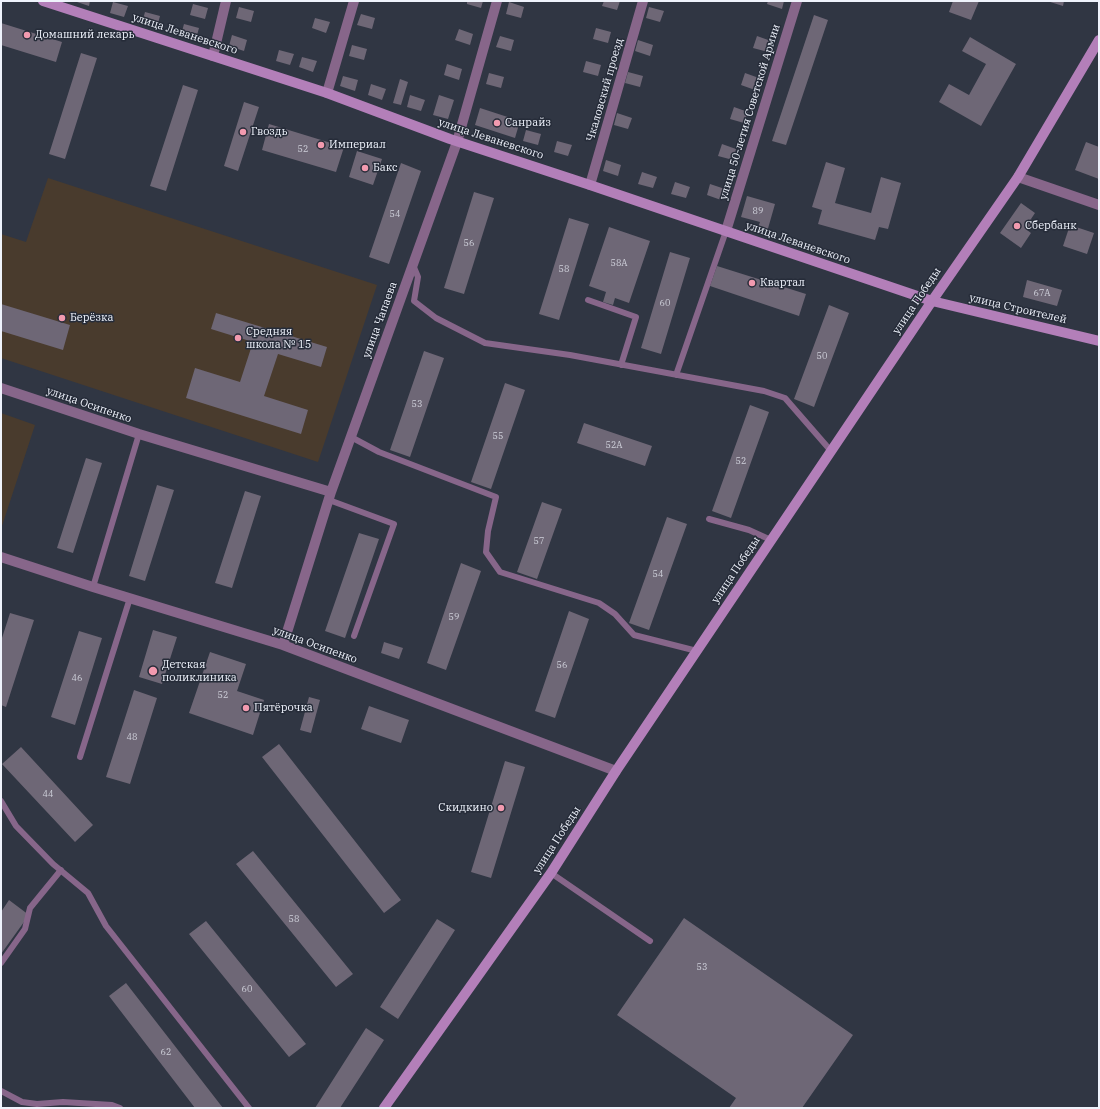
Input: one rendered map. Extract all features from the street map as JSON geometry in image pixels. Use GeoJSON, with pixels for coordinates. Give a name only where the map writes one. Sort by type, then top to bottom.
{"type":"FeatureCollection","features":[{"type":"Feature","properties":{"kind":"street","name":"улица Леваневского"},"geometry":{"type":"LineString","coordinates":[[43,1],[58,3],[327,93],[457,142],[590,185],[932,301]]}},
{"type":"Feature","properties":{"kind":"street"},"geometry":{"type":"LineString","coordinates":[[213,56],[226,1]]}},
{"type":"Feature","properties":{"kind":"street"},"geometry":{"type":"LineString","coordinates":[[327,93],[354,1]]}},
{"type":"Feature","properties":{"kind":"street","name":"улица Чапаева"},"geometry":{"type":"LineString","coordinates":[[283,645],[330,496],[457,142],[497,1]]}},
{"type":"Feature","properties":{"kind":"street","name":"Чкаловский проезд"},"geometry":{"type":"LineString","coordinates":[[590,185],[643,1]]}},
{"type":"Feature","properties":{"kind":"street","name":"улица 50-летия Советской Армии"},"geometry":{"type":"LineString","coordinates":[[726,231],[797,1]]}},
{"type":"Feature","properties":{"kind":"street","name":"улица Победы"},"geometry":{"type":"LineString","coordinates":[[384,1108],[551,872],[616,771],[771,540],[932,301],[1018,177],[1099,40]]}},
{"type":"Feature","properties":{"kind":"street"},"geometry":{"type":"LineString","coordinates":[[1018,177],[1099,205]]}},
{"type":"Feature","properties":{"kind":"street","name":"улица Строителей"},"geometry":{"type":"LineString","coordinates":[[932,301],[1099,341]]}},
{"type":"Feature","properties":{"kind":"street","name":"улица Осипенко"},"geometry":{"type":"LineString","coordinates":[[1,388],[330,496]]}},
{"type":"Feature","properties":{"kind":"street","name":"улица Осипенко"},"geometry":{"type":"LineString","coordinates":[[1,557],[93,587],[283,645],[616,771]]}},
{"type":"Feature","properties":{"kind":"lane"},"geometry":{"type":"LineString","coordinates":[[676,375],[726,231]]}},
{"type":"Feature","properties":{"kind":"lane"},"geometry":{"type":"LineString","coordinates":[[413,265],[418,277],[414,301],[436,318],[485,343],[570,355],[764,391],[784,398],[831,451]]}},
{"type":"Feature","properties":{"kind":"lane"},"geometry":{"type":"LineString","coordinates":[[588,300],[636,318],[621,365]]}},
{"type":"Feature","properties":{"kind":"lane"},"geometry":{"type":"LineString","coordinates":[[93,587],[139,434]]}},
{"type":"Feature","properties":{"kind":"lane"},"geometry":{"type":"LineString","coordinates":[[351,437],[379,452],[496,497],[488,531],[486,552],[500,572],[599,603],[615,614],[634,635],[697,651]]}},
{"type":"Feature","properties":{"kind":"lane"},"geometry":{"type":"LineString","coordinates":[[330,496],[394,524],[354,636]]}},
{"type":"Feature","properties":{"kind":"lane"},"geometry":{"type":"LineString","coordinates":[[709,519],[749,530],[771,540]]}},
{"type":"Feature","properties":{"kind":"lane"},"geometry":{"type":"LineString","coordinates":[[80,757],[130,598]]}},
{"type":"Feature","properties":{"kind":"lane"},"geometry":{"type":"LineString","coordinates":[[1,800],[16,826],[61,870],[88,893],[106,926],[249,1108]]}},
{"type":"Feature","properties":{"kind":"lane"},"geometry":{"type":"LineString","coordinates":[[1,964],[25,929],[30,908],[61,870]]}},
{"type":"Feature","properties":{"kind":"lane"},"geometry":{"type":"LineString","coordinates":[[551,872],[650,941]]}},
{"type":"Feature","properties":{"kind":"lane"},"geometry":{"type":"LineString","coordinates":[[1,1091],[22,1102],[37,1104],[63,1102],[112,1105],[120,1108]]}},
{"type":"Feature","properties":{"kind":"shaded area","name":"Средняя школа № 15"},"geometry":{"type":"Polygon","coordinates":[[[48,178],[377,285],[318,462],[1,358],[1,234],[26,242],[48,178]]]}},
{"type":"Feature","properties":{"kind":"shaded area"},"geometry":{"type":"Polygon","coordinates":[[[1,413],[35,425],[1,529],[1,413]]]}},
{"type":"Feature","properties":{"kind":"building"},"geometry":{"type":"Polygon","coordinates":[[[74,1],[90,1],[89,6],[74,1]]]}},
{"type":"Feature","properties":{"kind":"building"},"geometry":{"type":"Polygon","coordinates":[[[467,1],[483,1],[481,8],[467,4],[467,1]]]}},
{"type":"Feature","properties":{"kind":"building"},"geometry":{"type":"Polygon","coordinates":[[[604,1],[620,1],[617,10],[602,6],[604,1]]]}},
{"type":"Feature","properties":{"kind":"building"},"geometry":{"type":"Polygon","coordinates":[[[768,1],[784,1],[782,9],[767,4],[768,1]]]}},
{"type":"Feature","properties":{"kind":"building"},"geometry":{"type":"Polygon","coordinates":[[[953,1],[979,1],[971,20],[949,12],[953,1]]]}},
{"type":"Feature","properties":{"kind":"building"},"geometry":{"type":"Polygon","coordinates":[[[1047,1],[1064,1],[1063,6],[1047,1]]]}},
{"type":"Feature","properties":{"kind":"building"},"geometry":{"type":"Polygon","coordinates":[[[113,2],[128,6],[124,17],[110,13],[113,2]]]}},
{"type":"Feature","properties":{"kind":"building"},"geometry":{"type":"Polygon","coordinates":[[[509,2],[524,7],[521,18],[506,14],[509,2]]]}},
{"type":"Feature","properties":{"kind":"building"},"geometry":{"type":"Polygon","coordinates":[[[193,4],[208,8],[205,19],[190,15],[193,4]]]}},
{"type":"Feature","properties":{"kind":"building"},"geometry":{"type":"Polygon","coordinates":[[[239,7],[254,11],[251,22],[236,18],[239,7]]]}},
{"type":"Feature","properties":{"kind":"building"},"geometry":{"type":"Polygon","coordinates":[[[649,7],[664,11],[660,22],[646,18],[649,7]]]}},
{"type":"Feature","properties":{"kind":"building"},"geometry":{"type":"Polygon","coordinates":[[[145,12],[160,16],[157,27],[142,23],[145,12]]]}},
{"type":"Feature","properties":{"kind":"building"},"geometry":{"type":"Polygon","coordinates":[[[361,14],[375,18],[372,29],[357,25],[361,14]]]}},
{"type":"Feature","properties":{"kind":"building"},"geometry":{"type":"Polygon","coordinates":[[[814,15],[828,20],[786,145],[772,141],[814,15]]]}},
{"type":"Feature","properties":{"kind":"building"},"geometry":{"type":"Polygon","coordinates":[[[315,18],[330,22],[326,33],[312,28],[315,18]]]}},
{"type":"Feature","properties":{"kind":"building"},"geometry":{"type":"Polygon","coordinates":[[[1,23],[62,42],[56,62],[1,45],[1,23]]]}},
{"type":"Feature","properties":{"kind":"building"},"geometry":{"type":"Polygon","coordinates":[[[184,24],[199,28],[196,39],[181,35],[184,24]]]}},
{"type":"Feature","properties":{"kind":"building"},"geometry":{"type":"Polygon","coordinates":[[[596,28],[611,32],[608,43],[593,39],[596,28]]]}},
{"type":"Feature","properties":{"kind":"building"},"geometry":{"type":"Polygon","coordinates":[[[459,29],[473,34],[470,45],[455,40],[459,29]]]}},
{"type":"Feature","properties":{"kind":"building"},"geometry":{"type":"Polygon","coordinates":[[[232,35],[247,40],[244,51],[229,46],[232,35]]]}},
{"type":"Feature","properties":{"kind":"building"},"geometry":{"type":"Polygon","coordinates":[[[500,36],[514,40],[511,51],[496,47],[500,36]]]}},
{"type":"Feature","properties":{"kind":"building"},"geometry":{"type":"Polygon","coordinates":[[[757,36],[771,41],[768,52],[753,48],[757,36]]]}},
{"type":"Feature","properties":{"kind":"building"},"geometry":{"type":"Polygon","coordinates":[[[970,37],[1016,64],[981,126],[939,102],[949,84],[969,95],[986,64],[962,51],[970,37]]]}},
{"type":"Feature","properties":{"kind":"building"},"geometry":{"type":"Polygon","coordinates":[[[638,40],[653,45],[650,56],[635,51],[638,40]]]}},
{"type":"Feature","properties":{"kind":"building"},"geometry":{"type":"Polygon","coordinates":[[[352,45],[367,49],[364,60],[349,56],[352,45]]]}},
{"type":"Feature","properties":{"kind":"building"},"geometry":{"type":"Polygon","coordinates":[[[279,50],[294,54],[290,65],[276,61],[279,50]]]}},
{"type":"Feature","properties":{"kind":"building"},"geometry":{"type":"Polygon","coordinates":[[[81,53],[97,58],[65,159],[49,154],[81,53]]]}},
{"type":"Feature","properties":{"kind":"building"},"geometry":{"type":"Polygon","coordinates":[[[302,57],[317,61],[313,72],[299,67],[302,57]]]}},
{"type":"Feature","properties":{"kind":"building"},"geometry":{"type":"Polygon","coordinates":[[[586,61],[601,65],[598,76],[583,72],[586,61]]]}},
{"type":"Feature","properties":{"kind":"building"},"geometry":{"type":"Polygon","coordinates":[[[447,64],[462,69],[459,80],[444,75],[447,64]]]}},
{"type":"Feature","properties":{"kind":"building"},"geometry":{"type":"Polygon","coordinates":[[[628,72],[643,76],[640,87],[625,83],[628,72]]]}},
{"type":"Feature","properties":{"kind":"building"},"geometry":{"type":"Polygon","coordinates":[[[489,73],[504,77],[501,88],[486,84],[489,73]]]}},
{"type":"Feature","properties":{"kind":"building"},"geometry":{"type":"Polygon","coordinates":[[[745,73],[759,78],[755,90],[741,85],[745,73]]]}},
{"type":"Feature","properties":{"kind":"building"},"geometry":{"type":"Polygon","coordinates":[[[343,76],[358,80],[355,91],[340,86],[343,76]]]}},
{"type":"Feature","properties":{"kind":"building"},"geometry":{"type":"Polygon","coordinates":[[[400,79],[408,82],[401,105],[393,103],[400,79]]]}},
{"type":"Feature","properties":{"kind":"building"},"geometry":{"type":"Polygon","coordinates":[[[371,84],[386,89],[382,100],[368,95],[371,84]]]}},
{"type":"Feature","properties":{"kind":"building"},"geometry":{"type":"Polygon","coordinates":[[[183,85],[198,90],[166,191],[150,186],[183,85]]]}},
{"type":"Feature","properties":{"kind":"building"},"geometry":{"type":"Polygon","coordinates":[[[410,95],[425,100],[421,111],[407,107],[410,95]]]}},
{"type":"Feature","properties":{"kind":"building"},"geometry":{"type":"Polygon","coordinates":[[[439,95],[454,100],[448,119],[433,115],[439,95]]]}},
{"type":"Feature","properties":{"kind":"building","name":"Гвоздь"},"geometry":{"type":"Polygon","coordinates":[[[244,102],[259,107],[238,171],[224,166],[244,102]]]}},
{"type":"Feature","properties":{"kind":"building"},"geometry":{"type":"Polygon","coordinates":[[[734,107],[748,112],[744,123],[730,119],[734,107]]]}},
{"type":"Feature","properties":{"kind":"building","name":"Санрайз"},"geometry":{"type":"Polygon","coordinates":[[[480,108],[520,121],[515,138],[475,125],[480,108]]]}},
{"type":"Feature","properties":{"kind":"building"},"geometry":{"type":"Polygon","coordinates":[[[617,113],[632,118],[628,129],[614,125],[617,113]]]}},
{"type":"Feature","properties":{"kind":"building"},"geometry":{"type":"Polygon","coordinates":[[[269,124],[344,147],[336,172],[262,150],[269,124]]]}},
{"type":"Feature","properties":{"kind":"building"},"geometry":{"type":"Polygon","coordinates":[[[526,130],[541,134],[538,145],[523,141],[526,130]]]}},
{"type":"Feature","properties":{"kind":"building"},"geometry":{"type":"Polygon","coordinates":[[[557,141],[572,145],[568,156],[554,152],[557,141]]]}},
{"type":"Feature","properties":{"kind":"building"},"geometry":{"type":"Polygon","coordinates":[[[1086,142],[1099,147],[1099,179],[1075,170],[1086,142]]]}},
{"type":"Feature","properties":{"kind":"building"},"geometry":{"type":"Polygon","coordinates":[[[722,144],[736,149],[733,160],[718,156],[722,144]]]}},
{"type":"Feature","properties":{"kind":"building","name":"Бакс"},"geometry":{"type":"Polygon","coordinates":[[[357,151],[382,159],[373,185],[349,177],[357,151]]]}},
{"type":"Feature","properties":{"kind":"building"},"geometry":{"type":"Polygon","coordinates":[[[606,160],[621,165],[618,176],[603,171],[606,160]]]}},
{"type":"Feature","properties":{"kind":"building"},"geometry":{"type":"Polygon","coordinates":[[[826,162],[845,168],[835,203],[871,213],[881,177],[901,183],[888,229],[879,227],[875,240],[818,224],[822,210],[812,207],[826,162]]]}},
{"type":"Feature","properties":{"kind":"building"},"geometry":{"type":"Polygon","coordinates":[[[401,163],[421,171],[389,264],[369,257],[401,163]]]}},
{"type":"Feature","properties":{"kind":"building"},"geometry":{"type":"Polygon","coordinates":[[[642,172],[657,177],[653,188],[638,184],[642,172]]]}},
{"type":"Feature","properties":{"kind":"building"},"geometry":{"type":"Polygon","coordinates":[[[675,182],[690,187],[686,198],[671,194],[675,182]]]}},
{"type":"Feature","properties":{"kind":"building"},"geometry":{"type":"Polygon","coordinates":[[[710,184],[725,189],[721,200],[707,195],[710,184]]]}},
{"type":"Feature","properties":{"kind":"building"},"geometry":{"type":"Polygon","coordinates":[[[474,192],[494,198],[464,294],[444,288],[474,192]]]}},
{"type":"Feature","properties":{"kind":"building"},"geometry":{"type":"Polygon","coordinates":[[[747,196],[775,204],[767,232],[757,230],[760,222],[741,217],[747,196]]]}},
{"type":"Feature","properties":{"kind":"building","name":"Сбербанк"},"geometry":{"type":"Polygon","coordinates":[[[1021,203],[1035,213],[1031,219],[1033,222],[1027,230],[1031,233],[1021,248],[1000,233],[1021,203]]]}},
{"type":"Feature","properties":{"kind":"building"},"geometry":{"type":"Polygon","coordinates":[[[569,218],[589,224],[559,320],[539,314],[569,218]]]}},
{"type":"Feature","properties":{"kind":"building"},"geometry":{"type":"Polygon","coordinates":[[[1070,225],[1094,233],[1087,254],[1063,246],[1070,225]]]}},
{"type":"Feature","properties":{"kind":"building"},"geometry":{"type":"Polygon","coordinates":[[[609,227],[650,241],[629,303],[615,298],[613,305],[603,302],[606,292],[589,286],[609,227]]]}},
{"type":"Feature","properties":{"kind":"building"},"geometry":{"type":"Polygon","coordinates":[[[670,252],[690,258],[661,354],[641,348],[670,252]]]}},
{"type":"Feature","properties":{"kind":"building"},"geometry":{"type":"Polygon","coordinates":[[[717,266],[806,294],[799,316],[710,286],[717,266]]]}},
{"type":"Feature","properties":{"kind":"building"},"geometry":{"type":"Polygon","coordinates":[[[1027,280],[1062,290],[1057,306],[1023,297],[1027,280]]]}},
{"type":"Feature","properties":{"kind":"building"},"geometry":{"type":"Polygon","coordinates":[[[1,304],[70,325],[63,350],[1,331],[1,304]]]}},
{"type":"Feature","properties":{"kind":"building"},"geometry":{"type":"Polygon","coordinates":[[[829,305],[849,313],[814,407],[794,399],[829,305]]]}},
{"type":"Feature","properties":{"kind":"building"},"geometry":{"type":"Polygon","coordinates":[[[216,313],[327,347],[321,367],[278,354],[264,396],[308,410],[301,434],[186,398],[195,368],[240,382],[253,342],[211,329],[216,313]]]}},
{"type":"Feature","properties":{"kind":"building"},"geometry":{"type":"Polygon","coordinates":[[[424,351],[444,358],[410,457],[390,450],[424,351]]]}},
{"type":"Feature","properties":{"kind":"building"},"geometry":{"type":"Polygon","coordinates":[[[505,383],[525,390],[491,489],[471,482],[505,383]]]}},
{"type":"Feature","properties":{"kind":"building"},"geometry":{"type":"Polygon","coordinates":[[[750,405],[769,412],[731,518],[712,511],[750,405]]]}},
{"type":"Feature","properties":{"kind":"building"},"geometry":{"type":"Polygon","coordinates":[[[584,423],[652,446],[645,466],[577,443],[584,423]]]}},
{"type":"Feature","properties":{"kind":"building"},"geometry":{"type":"Polygon","coordinates":[[[86,458],[102,463],[73,553],[57,548],[86,458]]]}},
{"type":"Feature","properties":{"kind":"building"},"geometry":{"type":"Polygon","coordinates":[[[157,485],[174,490],[145,581],[129,576],[157,485]]]}},
{"type":"Feature","properties":{"kind":"building"},"geometry":{"type":"Polygon","coordinates":[[[245,491],[261,496],[232,588],[215,583],[245,491]]]}},
{"type":"Feature","properties":{"kind":"building"},"geometry":{"type":"Polygon","coordinates":[[[542,502],[562,509],[537,579],[517,572],[542,502]]]}},
{"type":"Feature","properties":{"kind":"building"},"geometry":{"type":"Polygon","coordinates":[[[667,517],[687,524],[649,630],[629,623],[667,517]]]}},
{"type":"Feature","properties":{"kind":"building"},"geometry":{"type":"Polygon","coordinates":[[[359,533],[379,539],[345,638],[325,631],[359,533]]]}},
{"type":"Feature","properties":{"kind":"building"},"geometry":{"type":"Polygon","coordinates":[[[461,563],[481,571],[446,670],[427,663],[461,563]]]}},
{"type":"Feature","properties":{"kind":"building"},"geometry":{"type":"Polygon","coordinates":[[[569,611],[589,619],[555,718],[535,711],[569,611]]]}},
{"type":"Feature","properties":{"kind":"building"},"geometry":{"type":"Polygon","coordinates":[[[10,613],[34,620],[6,707],[1,705],[1,641],[10,613]]]}},
{"type":"Feature","properties":{"kind":"building"},"geometry":{"type":"Polygon","coordinates":[[[153,630],[177,637],[162,684],[139,677],[153,630]]]}},
{"type":"Feature","properties":{"kind":"building"},"geometry":{"type":"Polygon","coordinates":[[[79,631],[102,638],[75,725],[51,717],[79,631]]]}},
{"type":"Feature","properties":{"kind":"building"},"geometry":{"type":"Polygon","coordinates":[[[384,642],[403,648],[399,659],[381,653],[384,642]]]}},
{"type":"Feature","properties":{"kind":"building"},"geometry":{"type":"Polygon","coordinates":[[[210,652],[246,664],[237,691],[264,700],[253,735],[189,713],[210,652]]]}},
{"type":"Feature","properties":{"kind":"building"},"geometry":{"type":"Polygon","coordinates":[[[134,690],[157,698],[130,784],[106,777],[134,690]]]}},
{"type":"Feature","properties":{"kind":"building"},"geometry":{"type":"Polygon","coordinates":[[[309,697],[320,700],[311,733],[300,730],[309,697]]]}},
{"type":"Feature","properties":{"kind":"building"},"geometry":{"type":"Polygon","coordinates":[[[369,706],[409,720],[401,743],[361,729],[369,706]]]}},
{"type":"Feature","properties":{"kind":"building"},"geometry":{"type":"Polygon","coordinates":[[[279,744],[401,900],[384,913],[262,757],[279,744]]]}},
{"type":"Feature","properties":{"kind":"building"},"geometry":{"type":"Polygon","coordinates":[[[21,747],[93,825],[75,842],[2,764],[21,747]]]}},
{"type":"Feature","properties":{"kind":"building"},"geometry":{"type":"Polygon","coordinates":[[[505,761],[525,767],[491,878],[471,872],[505,761]]]}},
{"type":"Feature","properties":{"kind":"building"},"geometry":{"type":"Polygon","coordinates":[[[253,851],[353,974],[336,987],[236,864],[253,851]]]}},
{"type":"Feature","properties":{"kind":"building"},"geometry":{"type":"Polygon","coordinates":[[[9,900],[29,915],[1,954],[1,912],[9,900]]]}},
{"type":"Feature","properties":{"kind":"building"},"geometry":{"type":"Polygon","coordinates":[[[684,918],[853,1035],[802,1108],[729,1108],[736,1098],[617,1015],[684,918]]]}},
{"type":"Feature","properties":{"kind":"building"},"geometry":{"type":"Polygon","coordinates":[[[437,919],[455,930],[398,1019],[380,1007],[437,919]]]}},
{"type":"Feature","properties":{"kind":"building"},"geometry":{"type":"Polygon","coordinates":[[[206,921],[306,1044],[289,1057],[189,934],[206,921]]]}},
{"type":"Feature","properties":{"kind":"building"},"geometry":{"type":"Polygon","coordinates":[[[126,983],[223,1108],[195,1108],[109,996],[126,983]]]}},
{"type":"Feature","properties":{"kind":"building"},"geometry":{"type":"Polygon","coordinates":[[[366,1028],[384,1040],[340,1108],[315,1108],[366,1028]]]}},
{"type":"Feature","properties":{"kind":"place","name":"Домашний лекарь"},"geometry":{"type":"Point","coordinates":[27,35]}},
{"type":"Feature","properties":{"kind":"place","name":"Санрайз"},"geometry":{"type":"Point","coordinates":[497,123]}},
{"type":"Feature","properties":{"kind":"place","name":"Гвоздь"},"geometry":{"type":"Point","coordinates":[243,132]}},
{"type":"Feature","properties":{"kind":"place","name":"Империал"},"geometry":{"type":"Point","coordinates":[321,145]}},
{"type":"Feature","properties":{"kind":"place","name":"Бакс"},"geometry":{"type":"Point","coordinates":[365,168]}},
{"type":"Feature","properties":{"kind":"place","name":"Сбербанк"},"geometry":{"type":"Point","coordinates":[1017,226]}},
{"type":"Feature","properties":{"kind":"place","name":"Квартал"},"geometry":{"type":"Point","coordinates":[752,283]}},
{"type":"Feature","properties":{"kind":"place","name":"Берёзка"},"geometry":{"type":"Point","coordinates":[62,318]}},
{"type":"Feature","properties":{"kind":"place","name":"Средняя школа № 15"},"geometry":{"type":"Point","coordinates":[238,338]}},
{"type":"Feature","properties":{"kind":"place","name":"Детская поликлиника"},"geometry":{"type":"Point","coordinates":[153,671]}},
{"type":"Feature","properties":{"kind":"place","name":"Пятёрочка"},"geometry":{"type":"Point","coordinates":[246,708]}},
{"type":"Feature","properties":{"kind":"place","name":"Скидкино"},"geometry":{"type":"Point","coordinates":[501,808]}}]}
